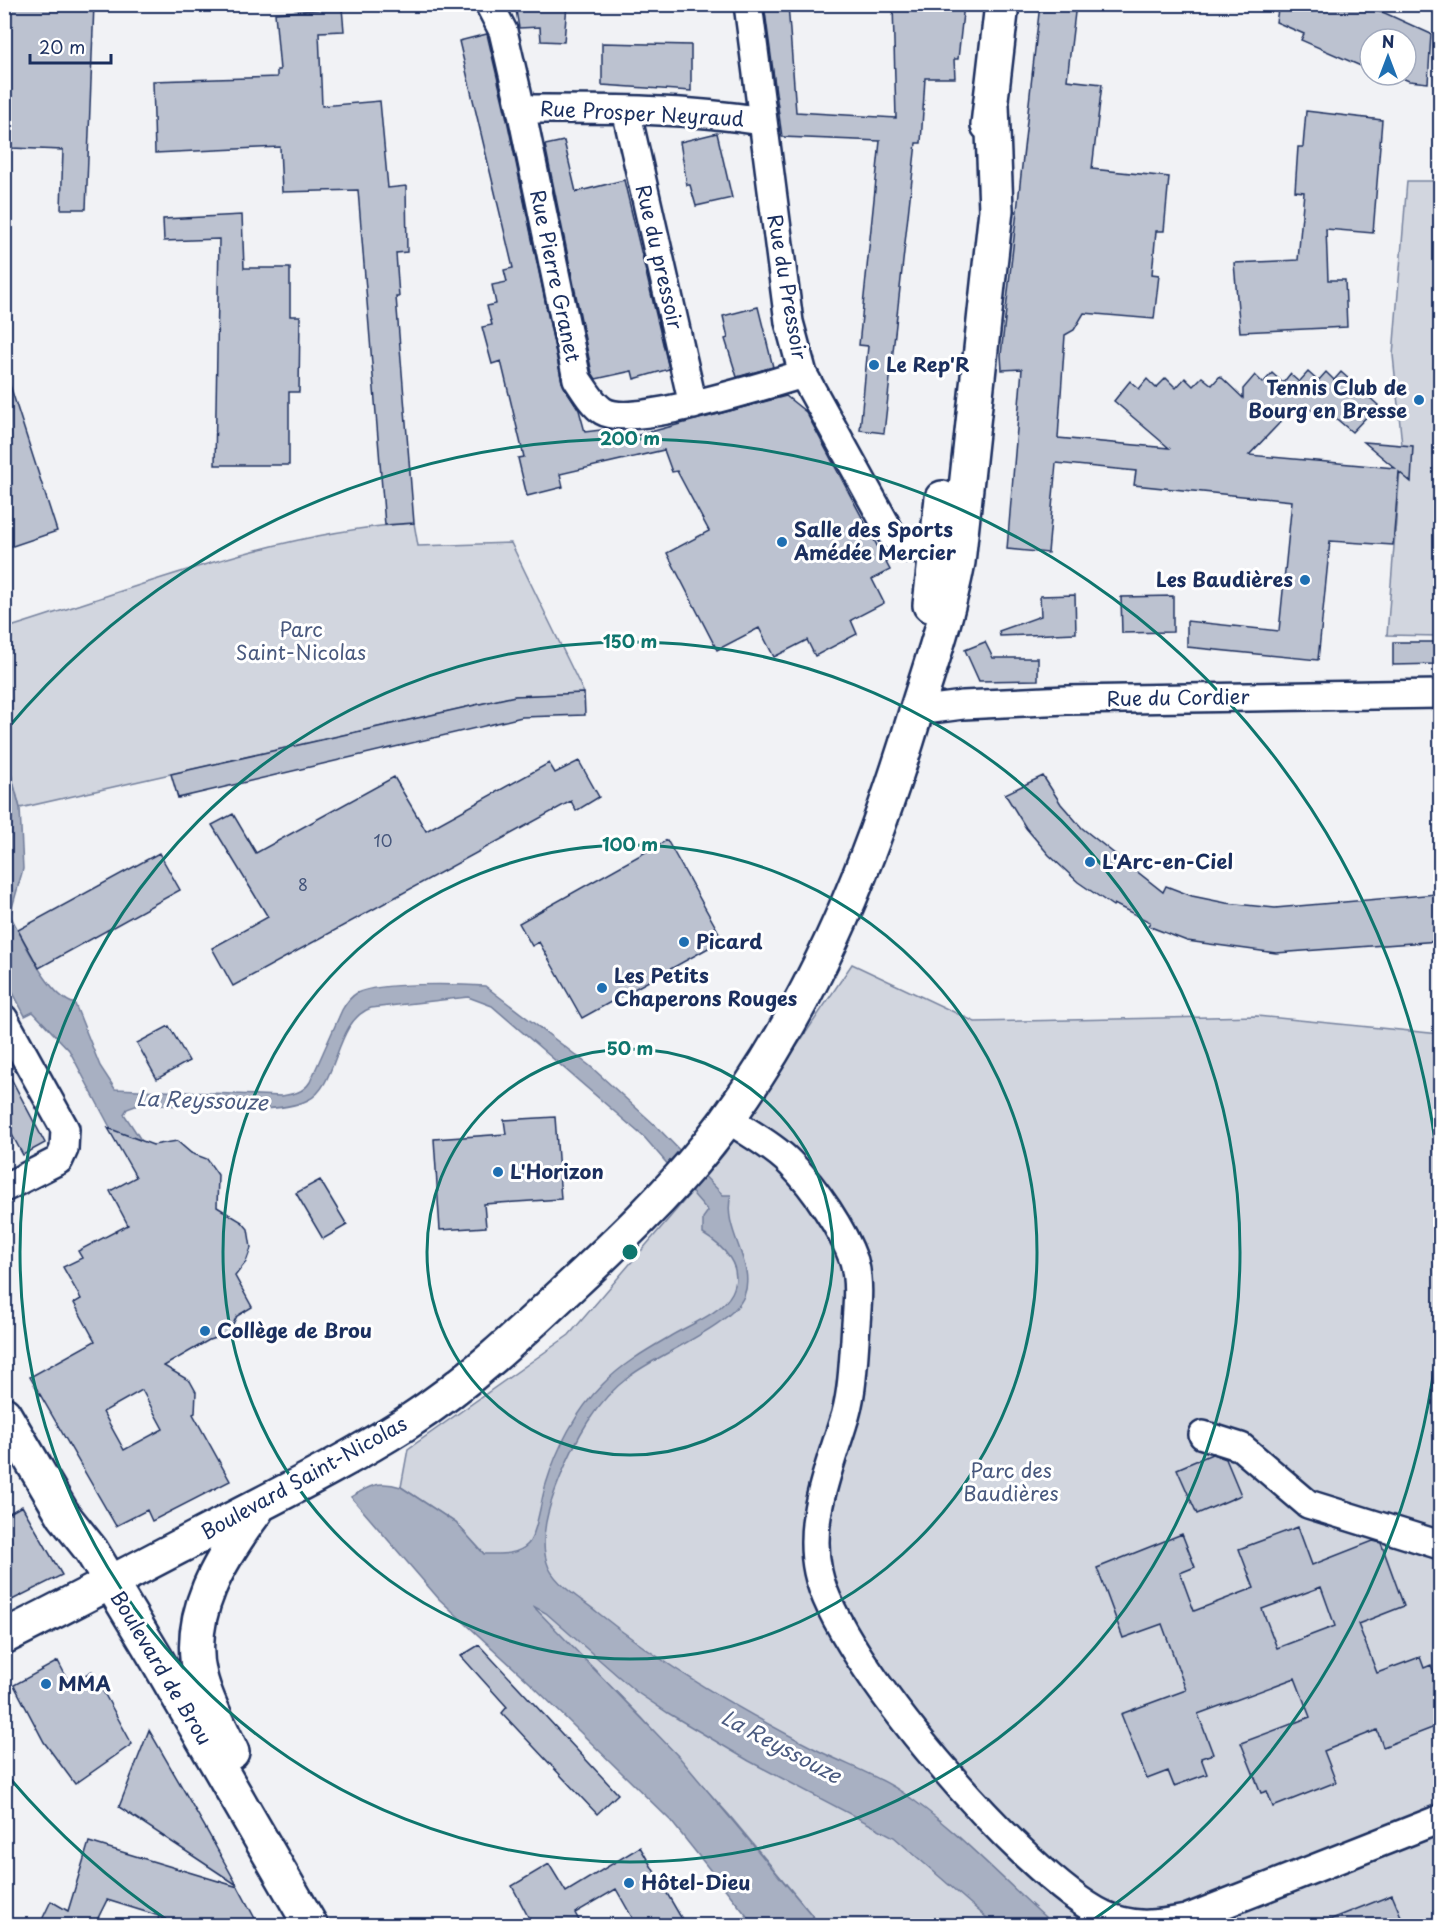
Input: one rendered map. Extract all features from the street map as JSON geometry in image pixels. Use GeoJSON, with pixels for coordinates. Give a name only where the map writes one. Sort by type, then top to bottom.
{"type":"FeatureCollection","features":[{"type":"Feature","properties":{"kind":"main road","name":"Boulevard Saint-Nicolas"},"geometry":{"type":"LineString","coordinates":[[917,711],[976,201],[992,105],[1002,4]]}},
{"type":"Feature","properties":{"kind":"main road","name":"Boulevard Saint-Nicolas"},"geometry":{"type":"LineString","coordinates":[[4,1638],[323,1473],[404,1424],[513,1342],[644,1215],[704,1149],[727,1118],[800,1002],[836,931],[856,885],[893,785],[950,609],[958,562],[996,210],[992,105]]}},
{"type":"Feature","properties":{"kind":"main road","name":"Boulevard de Brou"},"geometry":{"type":"LineString","coordinates":[[4,1414],[64,1516],[91,1550],[287,1881],[311,1926]]}},
{"type":"Feature","properties":{"kind":"main road"},"geometry":{"type":"LineString","coordinates":[[260,1505],[224,1555],[216,1573],[200,1614],[197,1657],[202,1684],[287,1881]]}},
{"type":"Feature","properties":{"kind":"street","name":"Rue Pierre Granet"},"geometry":{"type":"LineString","coordinates":[[489,4],[502,32],[521,109],[577,379],[604,411],[616,414],[693,405],[802,374]]}},
{"type":"Feature","properties":{"kind":"street","name":"Rue du Pressoir"},"geometry":{"type":"LineString","coordinates":[[748,4],[789,322],[802,374],[890,532],[904,547],[936,553]]}},
{"type":"Feature","properties":{"kind":"street","name":"Rue Prosper Neyraud"},"geometry":{"type":"LineString","coordinates":[[521,109],[626,110],[729,116],[762,121]]}},
{"type":"Feature","properties":{"kind":"street","name":"Rue du pressoir"},"geometry":{"type":"LineString","coordinates":[[626,110],[693,405]]}},
{"type":"Feature","properties":{"kind":"street","name":"Rue du Cordier"},"geometry":{"type":"LineString","coordinates":[[917,711],[963,705],[1067,700],[1440,694]]}},
{"type":"Feature","properties":{"kind":"street"},"geometry":{"type":"LineString","coordinates":[[4,1019],[65,1129],[64,1149],[59,1160],[4,1188]]}},
{"type":"Feature","properties":{"kind":"street"},"geometry":{"type":"LineString","coordinates":[[727,1118],[791,1164],[828,1210],[854,1262],[857,1290],[854,1351],[845,1419],[824,1481],[814,1525],[818,1572],[838,1622],[902,1719],[1003,1833],[1071,1895],[1105,1916],[1131,1923],[1153,1925],[1186,1919],[1440,1818]]}},
{"type":"Feature","properties":{"kind":"street"},"geometry":{"type":"LineString","coordinates":[[1203,1435],[1240,1447],[1308,1504],[1440,1545]]}},
{"type":"Feature","properties":{"kind":"green space","name":"Tennis Club de Bourg en Bresse"},"geometry":{"type":"Polygon","coordinates":[[[1407,181],[1440,181],[1440,636],[1387,635],[1402,445],[1393,355],[1407,181]]]}},
{"type":"Feature","properties":{"kind":"green space","name":"Parc Saint-Nicolas"},"geometry":{"type":"Polygon","coordinates":[[[414,523],[418,546],[511,543],[584,693],[515,696],[20,808],[5,750],[4,629],[206,564],[258,550],[362,528],[414,523]]]}},
{"type":"Feature","properties":{"kind":"green space","name":"Parc des Baudières"},"geometry":{"type":"Polygon","coordinates":[[[852,964],[975,1022],[1257,1016],[1440,1034],[1440,1925],[820,1925],[729,1815],[642,1718],[541,1616],[456,1523],[401,1487],[408,1449],[569,1335],[725,1153],[852,964]]]}},
{"type":"Feature","properties":{"kind":"water","name":"La Reyssouze"},"geometry":{"type":"Polygon","coordinates":[[[4,750],[20,808],[23,869],[10,915],[46,979],[65,999],[75,1004],[100,1066],[115,1089],[281,1096],[294,1094],[304,1089],[310,1082],[342,1010],[348,1000],[357,993],[368,989],[400,985],[485,986],[590,1066],[656,1126],[723,1195],[731,1195],[729,1208],[731,1221],[746,1271],[747,1284],[744,1296],[737,1307],[725,1318],[630,1376],[597,1409],[573,1449],[552,1500],[544,1534],[549,1568],[558,1581],[571,1592],[677,1670],[790,1736],[902,1792],[961,1839],[1054,1925],[995,1925],[894,1837],[749,1761],[668,1713],[635,1691],[546,1613],[533,1606],[680,1758],[820,1925],[754,1925],[671,1821],[530,1683],[439,1599],[351,1497],[374,1485],[386,1484],[401,1487],[456,1523],[484,1554],[507,1554],[524,1548],[534,1533],[546,1484],[556,1457],[584,1406],[609,1378],[625,1365],[712,1313],[732,1293],[736,1274],[734,1266],[724,1251],[703,1234],[703,1218],[708,1211],[645,1138],[492,1006],[468,997],[371,1008],[359,1015],[343,1039],[326,1081],[308,1100],[291,1106],[249,1109],[138,1105],[127,1109],[124,1114],[141,1140],[112,1131],[69,1050],[33,1012],[25,1016],[5,977],[4,750]]]}},
{"type":"Feature","properties":{"kind":"building"},"geometry":{"type":"Polygon","coordinates":[[[4,4],[94,4],[86,209],[61,209],[63,150],[11,148],[12,103],[4,104],[4,4]]]}},
{"type":"Feature","properties":{"kind":"building"},"geometry":{"type":"Polygon","coordinates":[[[515,4],[567,4],[564,42],[541,41],[540,27],[519,28],[515,4]]]}},
{"type":"Feature","properties":{"kind":"building"},"geometry":{"type":"Polygon","coordinates":[[[764,4],[788,4],[796,112],[896,118],[893,4],[964,4],[958,59],[954,59],[955,78],[925,78],[921,143],[916,143],[884,433],[860,430],[868,346],[859,345],[880,141],[782,137],[764,4]]]}},
{"type":"Feature","properties":{"kind":"building"},"geometry":{"type":"Polygon","coordinates":[[[1040,4],[1076,4],[1067,80],[1102,84],[1092,169],[1169,177],[1164,231],[1156,231],[1152,274],[1159,275],[1154,319],[1084,313],[1074,330],[1065,335],[1058,438],[1169,448],[1114,401],[1130,381],[1139,389],[1147,379],[1156,388],[1166,378],[1176,388],[1185,378],[1193,386],[1202,377],[1212,385],[1220,376],[1243,398],[1243,389],[1255,375],[1263,383],[1272,373],[1283,383],[1290,374],[1299,382],[1308,372],[1318,381],[1326,372],[1334,380],[1341,372],[1378,405],[1352,432],[1325,409],[1318,416],[1309,408],[1300,417],[1292,410],[1249,455],[1395,468],[1364,442],[1413,446],[1411,482],[1399,472],[1393,545],[1330,541],[1318,660],[1187,647],[1187,621],[1279,631],[1292,501],[1134,485],[1136,471],[1056,463],[1048,553],[1007,549],[1022,369],[1002,370],[1001,355],[1040,4]]]}},
{"type":"Feature","properties":{"kind":"building"},"geometry":{"type":"Polygon","coordinates":[[[1279,4],[1365,4],[1416,27],[1358,27],[1358,65],[1301,40],[1304,34],[1276,22],[1279,4]]]}},
{"type":"Feature","properties":{"kind":"building"},"geometry":{"type":"Polygon","coordinates":[[[342,8],[344,31],[319,32],[322,106],[380,101],[388,188],[406,186],[407,252],[396,253],[399,297],[396,297],[414,523],[385,525],[358,190],[282,192],[280,147],[155,153],[153,81],[277,77],[277,70],[280,70],[275,13],[342,8]]]}},
{"type":"Feature","properties":{"kind":"building"},"geometry":{"type":"Polygon","coordinates":[[[1418,28],[1431,34],[1428,83],[1418,82],[1418,28]]]}},
{"type":"Feature","properties":{"kind":"building"},"geometry":{"type":"Polygon","coordinates":[[[487,34],[562,382],[579,410],[585,432],[609,429],[629,430],[631,437],[786,396],[806,412],[890,570],[872,579],[884,603],[851,620],[857,634],[815,656],[807,640],[774,657],[759,628],[717,650],[667,553],[709,531],[677,471],[672,472],[664,450],[560,474],[563,487],[527,496],[518,458],[524,457],[501,361],[492,364],[482,327],[492,325],[487,306],[496,304],[492,285],[507,282],[504,270],[513,268],[459,41],[487,34]]]}},
{"type":"Feature","properties":{"kind":"building"},"geometry":{"type":"Polygon","coordinates":[[[602,43],[691,45],[691,91],[602,85],[602,43]]]}},
{"type":"Feature","properties":{"kind":"building"},"geometry":{"type":"Polygon","coordinates":[[[1306,111],[1382,120],[1373,233],[1326,229],[1328,280],[1345,280],[1347,327],[1240,332],[1234,263],[1298,260],[1304,192],[1295,191],[1298,147],[1303,147],[1306,111]]]}},
{"type":"Feature","properties":{"kind":"building"},"geometry":{"type":"Polygon","coordinates":[[[717,133],[732,198],[696,206],[690,185],[687,185],[680,142],[717,133]]]}},
{"type":"Feature","properties":{"kind":"building"},"geometry":{"type":"Polygon","coordinates":[[[564,141],[576,192],[624,180],[669,369],[634,379],[632,371],[596,379],[592,373],[545,145],[564,141]]]}},
{"type":"Feature","properties":{"kind":"building"},"geometry":{"type":"Polygon","coordinates":[[[242,215],[244,268],[290,268],[290,316],[300,316],[299,392],[289,392],[289,465],[215,465],[219,239],[164,241],[163,219],[242,215]]]}},
{"type":"Feature","properties":{"kind":"building"},"geometry":{"type":"Polygon","coordinates":[[[758,307],[773,367],[737,377],[725,339],[728,338],[723,316],[758,307]]]}},
{"type":"Feature","properties":{"kind":"building"},"geometry":{"type":"Polygon","coordinates":[[[9,382],[57,531],[4,549],[4,383],[9,382]]]}},
{"type":"Feature","properties":{"kind":"building"},"geometry":{"type":"Polygon","coordinates":[[[1075,595],[1076,633],[1000,636],[999,631],[1041,616],[1040,596],[1075,595]]]}},
{"type":"Feature","properties":{"kind":"building"},"geometry":{"type":"Polygon","coordinates":[[[1173,596],[1173,632],[1122,633],[1121,597],[1173,596]]]}},
{"type":"Feature","properties":{"kind":"building"},"geometry":{"type":"Polygon","coordinates":[[[985,642],[993,658],[1038,658],[1038,680],[979,681],[965,650],[985,642]]]}},
{"type":"Feature","properties":{"kind":"building"},"geometry":{"type":"Polygon","coordinates":[[[1393,642],[1440,642],[1440,664],[1393,665],[1393,642]]]}},
{"type":"Feature","properties":{"kind":"building"},"geometry":{"type":"Polygon","coordinates":[[[584,693],[585,715],[522,717],[178,798],[171,774],[515,696],[584,693]]]}},
{"type":"Feature","properties":{"kind":"building"},"geometry":{"type":"Polygon","coordinates":[[[579,761],[599,797],[576,811],[571,801],[233,986],[212,948],[268,917],[212,825],[233,814],[256,853],[394,777],[426,831],[549,763],[555,773],[579,761]]]}},
{"type":"Feature","properties":{"kind":"building","name":"L'Arc-en-Ciel"},"geometry":{"type":"Polygon","coordinates":[[[1043,776],[1061,804],[1082,828],[1163,892],[1166,886],[1192,896],[1226,903],[1275,908],[1436,894],[1439,941],[1276,953],[1187,941],[1148,926],[1150,922],[1114,904],[1113,906],[1078,882],[1049,855],[1026,828],[1005,794],[1043,776]]]}},
{"type":"Feature","properties":{"kind":"building"},"geometry":{"type":"Polygon","coordinates":[[[667,840],[723,940],[582,1018],[539,942],[532,946],[519,923],[667,840]]]}},
{"type":"Feature","properties":{"kind":"building"},"geometry":{"type":"Polygon","coordinates":[[[159,853],[180,890],[39,968],[18,930],[159,853]]]}},
{"type":"Feature","properties":{"kind":"building"},"geometry":{"type":"Polygon","coordinates":[[[169,1026],[189,1061],[157,1079],[137,1043],[169,1026]]]}},
{"type":"Feature","properties":{"kind":"building"},"geometry":{"type":"Polygon","coordinates":[[[4,1065],[45,1143],[23,1155],[4,1120],[4,1065]]]}},
{"type":"Feature","properties":{"kind":"building","name":"L'Horizon"},"geometry":{"type":"Polygon","coordinates":[[[555,1117],[561,1199],[484,1204],[486,1227],[440,1230],[434,1139],[506,1134],[504,1120],[555,1117]]]}},
{"type":"Feature","properties":{"kind":"building"},"geometry":{"type":"Polygon","coordinates":[[[108,1128],[153,1145],[177,1141],[191,1153],[207,1159],[218,1175],[217,1207],[242,1222],[248,1229],[251,1248],[246,1262],[235,1276],[252,1307],[237,1316],[228,1334],[209,1340],[164,1366],[190,1381],[196,1392],[195,1413],[193,1414],[230,1481],[152,1521],[147,1510],[116,1526],[30,1377],[95,1341],[74,1303],[81,1299],[63,1267],[82,1258],[78,1251],[128,1225],[110,1191],[136,1177],[108,1128]],[[142,1390],[103,1412],[124,1450],[163,1429],[142,1390]]]}},
{"type":"Feature","properties":{"kind":"building"},"geometry":{"type":"Polygon","coordinates":[[[320,1180],[347,1225],[323,1239],[296,1193],[320,1180]]]}},
{"type":"Feature","properties":{"kind":"building"},"geometry":{"type":"Polygon","coordinates":[[[1212,1454],[1226,1459],[1241,1495],[1197,1514],[1177,1469],[1212,1454]]]}},
{"type":"Feature","properties":{"kind":"building"},"geometry":{"type":"Polygon","coordinates":[[[22,1506],[62,1575],[4,1604],[4,1516],[22,1506]]]}},
{"type":"Feature","properties":{"kind":"building"},"geometry":{"type":"Polygon","coordinates":[[[1298,1527],[1312,1565],[1373,1541],[1381,1543],[1404,1606],[1358,1624],[1377,1673],[1420,1657],[1424,1668],[1431,1665],[1440,1689],[1440,1725],[1383,1747],[1377,1730],[1324,1751],[1336,1782],[1273,1807],[1267,1791],[1261,1793],[1241,1743],[1310,1717],[1295,1678],[1198,1714],[1213,1754],[1201,1758],[1207,1774],[1174,1786],[1168,1771],[1147,1779],[1121,1714],[1186,1690],[1162,1624],[1123,1638],[1097,1568],[1182,1534],[1195,1567],[1180,1573],[1194,1611],[1254,1588],[1239,1549],[1298,1527]],[[1321,1587],[1262,1609],[1277,1648],[1335,1626],[1321,1587]]]}},
{"type":"Feature","properties":{"kind":"building"},"geometry":{"type":"Polygon","coordinates":[[[479,1645],[618,1794],[597,1814],[502,1713],[507,1707],[461,1656],[479,1645]]]}},
{"type":"Feature","properties":{"kind":"building"},"geometry":{"type":"Polygon","coordinates":[[[58,1661],[70,1684],[92,1671],[132,1744],[75,1784],[44,1742],[14,1685],[58,1661]]]}},
{"type":"Feature","properties":{"kind":"building"},"geometry":{"type":"Polygon","coordinates":[[[149,1730],[205,1827],[237,1885],[119,1807],[149,1730]]]}},
{"type":"Feature","properties":{"kind":"building"},"geometry":{"type":"Polygon","coordinates":[[[89,1842],[238,1887],[259,1926],[156,1926],[159,1916],[107,1900],[94,1926],[39,1926],[51,1901],[68,1911],[89,1842]]]}},
{"type":"Feature","properties":{"kind":"building"},"geometry":{"type":"Polygon","coordinates":[[[640,1847],[686,1926],[637,1926],[616,1889],[575,1913],[582,1926],[533,1926],[512,1886],[549,1864],[566,1892],[640,1847]]]}},
{"type":"Feature","properties":{"kind":"building"},"geometry":{"type":"Polygon","coordinates":[[[1392,1895],[1405,1926],[1319,1926],[1319,1924],[1392,1895]]]}},
{"type":"Feature","properties":{"kind":"place","name":"Le Rep'R"},"geometry":{"type":"Point","coordinates":[874,365]}},
{"type":"Feature","properties":{"kind":"place","name":"Tennis Club de Bourg en Bresse"},"geometry":{"type":"Point","coordinates":[1419,400]}},
{"type":"Feature","properties":{"kind":"place","name":"Salle des Sports Amédée Mercier"},"geometry":{"type":"Point","coordinates":[782,542]}},
{"type":"Feature","properties":{"kind":"place","name":"Les Baudières"},"geometry":{"type":"Point","coordinates":[1305,580]}},
{"type":"Feature","properties":{"kind":"place","name":"L'Arc-en-Ciel"},"geometry":{"type":"Point","coordinates":[1090,862]}},
{"type":"Feature","properties":{"kind":"place","name":"Picard"},"geometry":{"type":"Point","coordinates":[684,942]}},
{"type":"Feature","properties":{"kind":"place","name":"Les Petits Chaperons Rouges"},"geometry":{"type":"Point","coordinates":[602,988]}},
{"type":"Feature","properties":{"kind":"place","name":"L'Horizon"},"geometry":{"type":"Point","coordinates":[498,1172]}},
{"type":"Feature","properties":{"kind":"place","name":"Collège de Brou"},"geometry":{"type":"Point","coordinates":[205,1331]}},
{"type":"Feature","properties":{"kind":"place","name":"MMA"},"geometry":{"type":"Point","coordinates":[46,1684]}},
{"type":"Feature","properties":{"kind":"place","name":"Hôtel-Dieu"},"geometry":{"type":"Point","coordinates":[629,1883]}}]}
